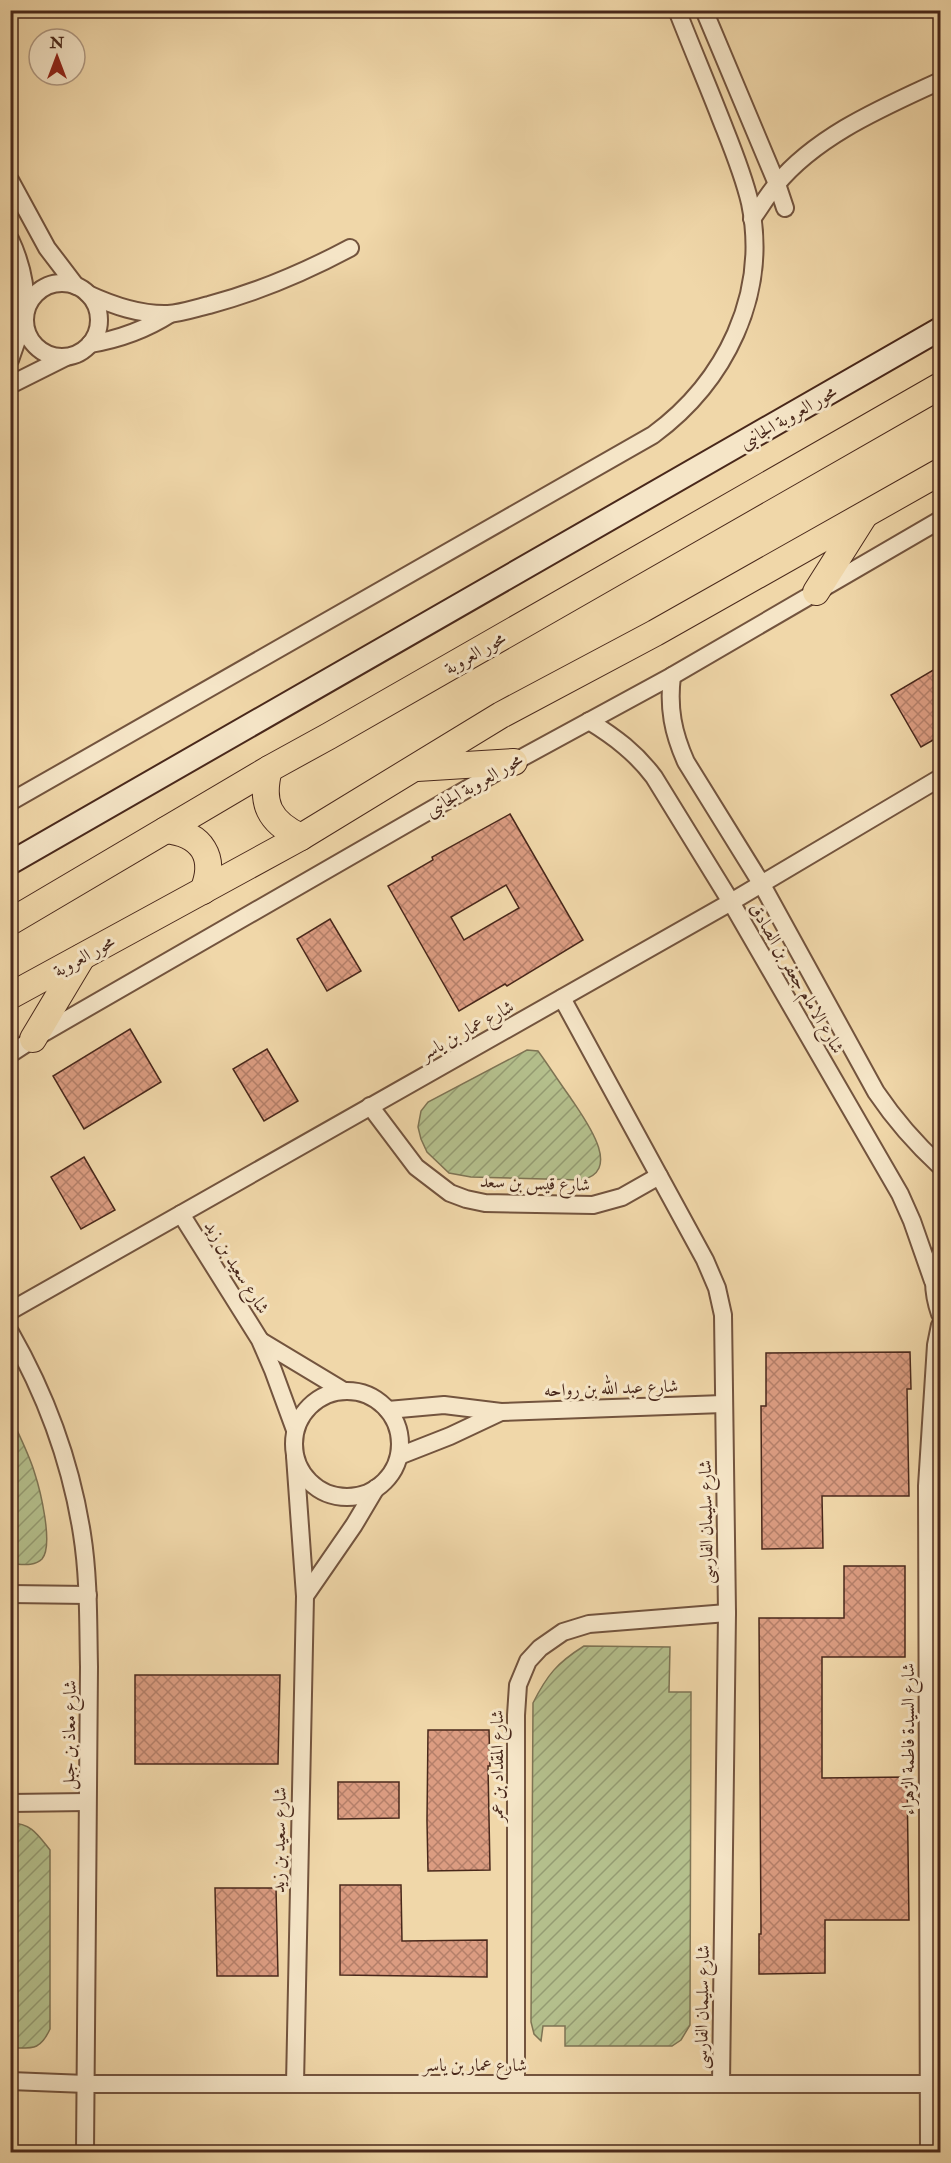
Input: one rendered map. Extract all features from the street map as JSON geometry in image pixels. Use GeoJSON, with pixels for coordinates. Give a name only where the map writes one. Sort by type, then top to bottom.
{"type":"FeatureCollection","features":[{"type":"Feature","properties":{"kind":"main road","name":"محور العروبة"},"geometry":{"type":"LineString","coordinates":[[10,922],[269,769],[940,386]]}},
{"type":"Feature","properties":{"kind":"main road","name":"محور العروبة"},"geometry":{"type":"LineString","coordinates":[[10,996],[301,837],[501,715],[655,633],[940,472]]}},
{"type":"Feature","properties":{"kind":"main road"},"geometry":{"type":"LineString","coordinates":[[816,592],[866,514]]}},
{"type":"Feature","properties":{"kind":"main road"},"geometry":{"type":"LineString","coordinates":[[411,768],[514,762]]}},
{"type":"Feature","properties":{"kind":"main road"},"geometry":{"type":"LineString","coordinates":[[269,769],[264,785],[266,802],[273,818],[285,830],[301,837]]}},
{"type":"Feature","properties":{"kind":"main road"},"geometry":{"type":"LineString","coordinates":[[166,830],[181,831],[194,838],[204,849],[209,863],[209,877],[203,891]]}},
{"type":"Feature","properties":{"kind":"main road"},"geometry":{"type":"LineString","coordinates":[[33,1039],[82,957]]}},
{"type":"Feature","properties":{"kind":"street"},"geometry":{"type":"LineString","coordinates":[[10,802],[653,435],[690,404],[719,367],[740,324],[752,278],[754,254],[752,219],[745,183],[677,10]]}},
{"type":"Feature","properties":{"kind":"street"},"geometry":{"type":"LineString","coordinates":[[704,10],[777,184],[784,208]]}},
{"type":"Feature","properties":{"kind":"street"},"geometry":{"type":"LineString","coordinates":[[752,219],[777,184],[815,149],[846,129],[940,81]]}},
{"type":"Feature","properties":{"kind":"street"},"geometry":{"type":"LineString","coordinates":[[10,180],[46,248],[96,306],[99,319],[97,332],[90,344],[80,353],[66,357],[10,386]]}},
{"type":"Feature","properties":{"kind":"street"},"geometry":{"type":"LineString","coordinates":[[10,239],[22,271],[26,291],[26,332],[42,352],[66,357]]}},
{"type":"Feature","properties":{"kind":"street"},"geometry":{"type":"LineString","coordinates":[[10,360],[30,301],[46,287],[66,283],[120,307],[153,314],[170,314],[255,290],[319,264],[350,248]]}},
{"type":"Feature","properties":{"kind":"street"},"geometry":{"type":"LineString","coordinates":[[90,344],[140,331],[170,314]]}},
{"type":"Feature","properties":{"kind":"street","name":"محور العروبة الجانبى"},"geometry":{"type":"LineString","coordinates":[[10,863],[940,329]]}},
{"type":"Feature","properties":{"kind":"street","name":"محور العروبة الجانبى"},"geometry":{"type":"LineString","coordinates":[[10,1054],[514,762],[672,676],[940,520]]}},
{"type":"Feature","properties":{"kind":"street","name":"شارع الامام جعفر بن الصادق"},"geometry":{"type":"LineString","coordinates":[[672,676],[670,707],[676,741],[686,762],[762,883],[876,1092],[897,1122],[940,1166]]}},
{"type":"Feature","properties":{"kind":"street","name":"شارع الامام جعفر بن الصادق"},"geometry":{"type":"LineString","coordinates":[[589,721],[622,743],[640,759],[654,777],[731,902],[900,1194],[933,1281],[935,1300],[940,1314]]}},
{"type":"Feature","properties":{"kind":"street","name":"شارع عمار بن ياسر"},"geometry":{"type":"LineString","coordinates":[[10,1311],[939,784]]}},
{"type":"Feature","properties":{"kind":"street","name":"شارع سليمان الفارسى"},"geometry":{"type":"LineString","coordinates":[[562,998],[705,1260],[717,1287],[723,1316],[727,1613],[721,2084]]}},
{"type":"Feature","properties":{"kind":"street","name":"شارع قيس بن سعد"},"geometry":{"type":"LineString","coordinates":[[370,1106],[416,1167],[450,1193],[466,1199],[485,1203],[593,1205],[622,1197],[659,1176]]}},
{"type":"Feature","properties":{"kind":"street","name":"شارع سعيد بن زيد"},"geometry":{"type":"LineString","coordinates":[[181,1214],[260,1340],[295,1430]]}},
{"type":"Feature","properties":{"kind":"street"},"geometry":{"type":"LineString","coordinates":[[933,1281],[936,1262],[940,1254]]}},
{"type":"Feature","properties":{"kind":"street","name":"شارع السيدة فاطمة الزهراء"},"geometry":{"type":"LineString","coordinates":[[929,2152],[935,2084],[927,1486],[936,1345],[940,1325]]}},
{"type":"Feature","properties":{"kind":"street","name":"شارع معاذ بن جبل"},"geometry":{"type":"LineString","coordinates":[[10,1332],[32,1371],[50,1414],[71,1481],[82,1535],[88,1595],[85,2152]]}},
{"type":"Feature","properties":{"kind":"street","name":"شارع سعيد بن زيد"},"geometry":{"type":"LineString","coordinates":[[260,1340],[344,1391]]}},
{"type":"Feature","properties":{"kind":"street"},"geometry":{"type":"LineString","coordinates":[[344,1391],[360,1392],[376,1399],[388,1410],[396,1424],[400,1440],[399,1456],[394,1469],[376,1488],[348,1497],[320,1490],[309,1481],[300,1469],[295,1456],[294,1443],[295,1430],[308,1407],[331,1393],[344,1391]]}},
{"type":"Feature","properties":{"kind":"street","name":"شارع عبد الله بن رواحه"},"geometry":{"type":"LineString","coordinates":[[388,1410],[444,1405],[501,1412],[723,1404]]}},
{"type":"Feature","properties":{"kind":"street","name":"شارع عبد الله بن رواحه"},"geometry":{"type":"LineString","coordinates":[[399,1456],[450,1436],[501,1412]]}},
{"type":"Feature","properties":{"kind":"street","name":"شارع سعيد بن زيد"},"geometry":{"type":"LineString","coordinates":[[295,1456],[305,1596],[295,2084]]}},
{"type":"Feature","properties":{"kind":"street"},"geometry":{"type":"LineString","coordinates":[[305,1596],[354,1525],[376,1488]]}},
{"type":"Feature","properties":{"kind":"street"},"geometry":{"type":"LineString","coordinates":[[10,1594],[88,1595]]}},
{"type":"Feature","properties":{"kind":"street","name":"شارع المقداد بن عمر"},"geometry":{"type":"LineString","coordinates":[[516,2084],[516,1715],[518,1685],[528,1661],[540,1648],[564,1632],[589,1624],[727,1613]]}},
{"type":"Feature","properties":{"kind":"street"},"geometry":{"type":"LineString","coordinates":[[10,1803],[87,1802]]}},
{"type":"Feature","properties":{"kind":"street","name":"شارع عمار بن ياسر"},"geometry":{"type":"LineString","coordinates":[[10,2081],[86,2084],[935,2084]]}},
{"type":"Feature","properties":{"kind":"green space"},"geometry":{"type":"Polygon","coordinates":[[[527,1050],[538,1051],[583,1117],[597,1143],[600,1166],[594,1175],[581,1180],[471,1177],[449,1173],[427,1152],[421,1139],[418,1127],[421,1111],[428,1102],[527,1050]]]}},
{"type":"Feature","properties":{"kind":"green space"},"geometry":{"type":"Polygon","coordinates":[[[10,1415],[32,1464],[45,1516],[47,1542],[42,1559],[39,1562],[23,1565],[11,1564],[10,1415]]]}},
{"type":"Feature","properties":{"kind":"green space"},"geometry":{"type":"Polygon","coordinates":[[[584,1646],[670,1647],[669,1692],[691,1692],[690,2025],[681,2040],[672,2046],[565,2046],[565,2026],[543,2026],[541,2041],[534,2034],[531,2022],[533,1703],[554,1670],[584,1646]]]}},
{"type":"Feature","properties":{"kind":"green space"},"geometry":{"type":"Polygon","coordinates":[[[11,1823],[29,1828],[50,1850],[50,2029],[39,2045],[30,2048],[11,2048],[11,1823]]]}},
{"type":"Feature","properties":{"kind":"building"},"geometry":{"type":"Polygon","coordinates":[[[940,666],[940,736],[921,747],[891,695],[940,666]]]}},
{"type":"Feature","properties":{"kind":"building"},"geometry":{"type":"Polygon","coordinates":[[[510,814],[583,940],[507,986],[505,984],[459,1011],[388,886],[433,860],[432,857],[510,814]],[[506,885],[451,917],[464,940],[519,908],[506,885]]]}},
{"type":"Feature","properties":{"kind":"building"},"geometry":{"type":"Polygon","coordinates":[[[330,919],[361,971],[327,991],[297,939],[330,919]]]}},
{"type":"Feature","properties":{"kind":"building"},"geometry":{"type":"Polygon","coordinates":[[[130,1029],[161,1082],[84,1129],[53,1076],[130,1029]]]}},
{"type":"Feature","properties":{"kind":"building"},"geometry":{"type":"Polygon","coordinates":[[[267,1049],[298,1101],[264,1121],[233,1069],[267,1049]]]}},
{"type":"Feature","properties":{"kind":"building"},"geometry":{"type":"Polygon","coordinates":[[[84,1157],[115,1210],[81,1229],[51,1177],[84,1157]]]}},
{"type":"Feature","properties":{"kind":"building"},"geometry":{"type":"Polygon","coordinates":[[[910,1352],[911,1389],[907,1389],[909,1496],[822,1496],[823,1548],[762,1549],[761,1406],[766,1406],[766,1353],[910,1352]]]}},
{"type":"Feature","properties":{"kind":"building"},"geometry":{"type":"Polygon","coordinates":[[[844,1566],[905,1566],[905,1657],[822,1657],[822,1778],[907,1777],[909,1920],[825,1920],[825,1973],[759,1974],[759,1934],[761,1934],[759,1618],[844,1618],[844,1566]]]}},
{"type":"Feature","properties":{"kind":"building"},"geometry":{"type":"Polygon","coordinates":[[[135,1675],[280,1675],[278,1764],[135,1764],[135,1675]]]}},
{"type":"Feature","properties":{"kind":"building"},"geometry":{"type":"Polygon","coordinates":[[[428,1730],[489,1730],[490,1870],[428,1871],[428,1730]]]}},
{"type":"Feature","properties":{"kind":"building"},"geometry":{"type":"Polygon","coordinates":[[[338,1782],[399,1782],[399,1818],[338,1819],[338,1782]]]}},
{"type":"Feature","properties":{"kind":"building"},"geometry":{"type":"Polygon","coordinates":[[[340,1885],[401,1885],[402,1941],[487,1940],[487,1977],[340,1975],[340,1885]]]}},
{"type":"Feature","properties":{"kind":"building"},"geometry":{"type":"Polygon","coordinates":[[[215,1888],[276,1888],[278,1976],[217,1976],[215,1888]]]}}]}
